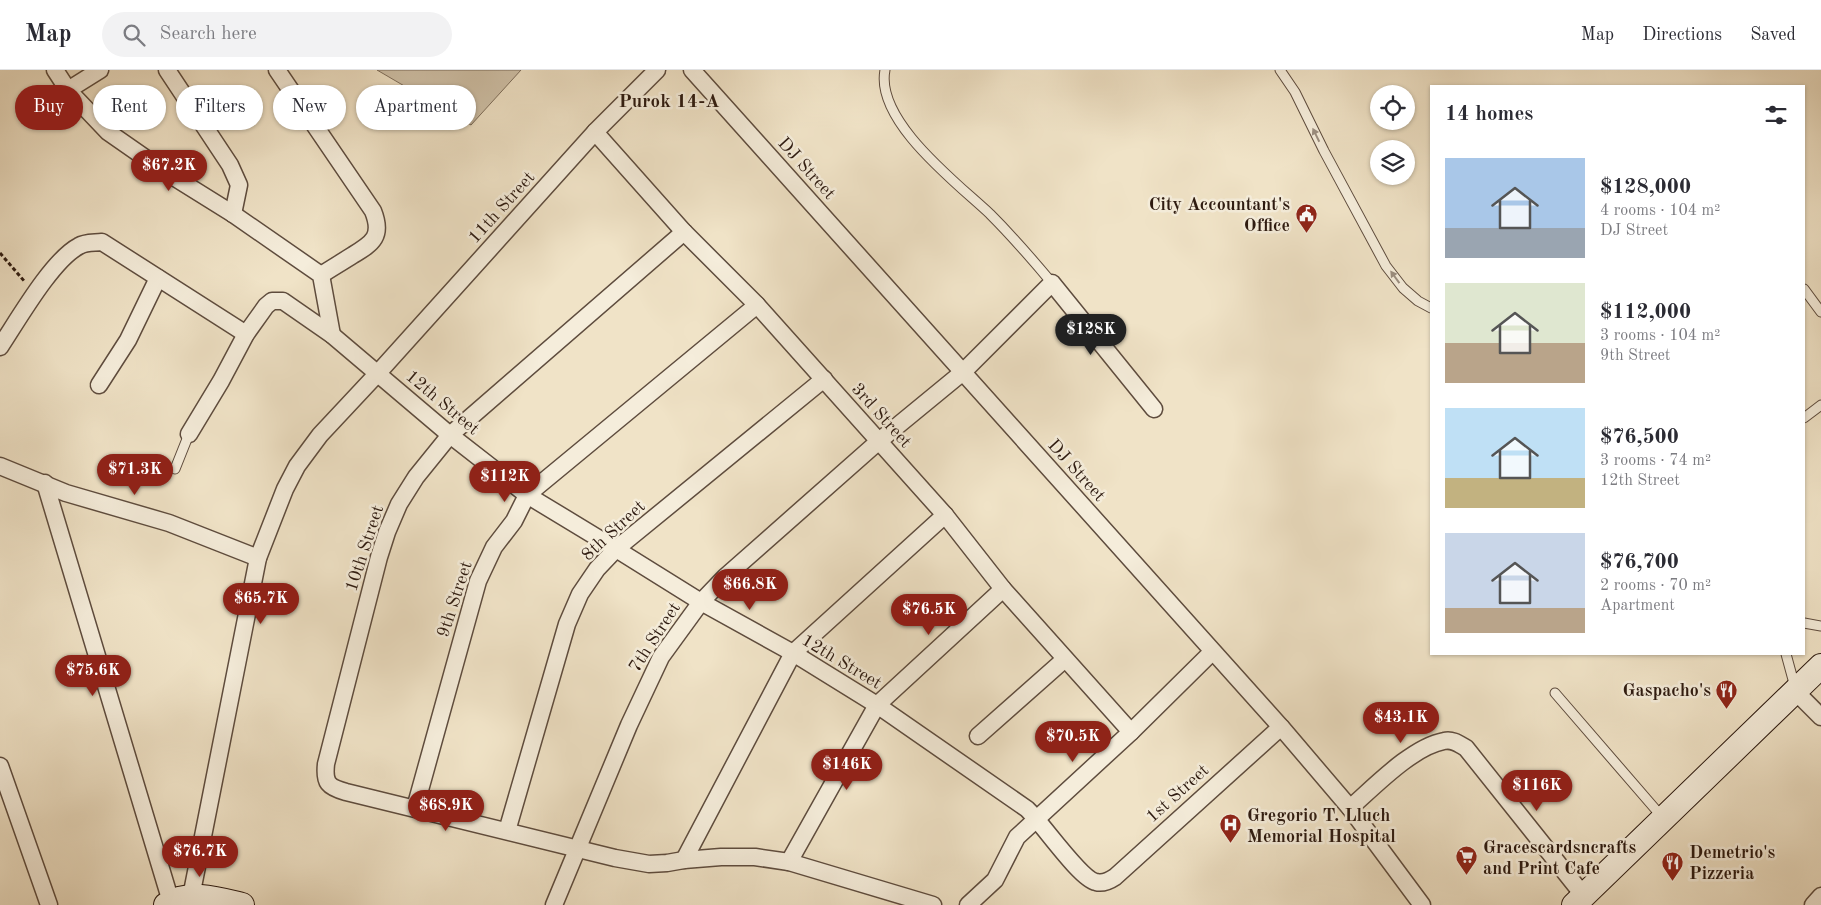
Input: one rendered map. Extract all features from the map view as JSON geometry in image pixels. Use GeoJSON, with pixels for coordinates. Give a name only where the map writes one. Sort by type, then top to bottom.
{"type":"FeatureCollection","features":[{"type":"Feature","properties":{"kind":"main road"},"geometry":{"type":"LineString","coordinates":[[1579,900],[1664,820],[1821,666]]}},
{"type":"Feature","properties":{"kind":"main road"},"geometry":{"type":"LineString","coordinates":[[176,901],[208,898],[242,905]]}},
{"type":"Feature","properties":{"kind":"street"},"geometry":{"type":"LineString","coordinates":[[55,70],[65,85]]}},
{"type":"Feature","properties":{"kind":"street"},"geometry":{"type":"LineString","coordinates":[[76,85],[100,70]]}},
{"type":"Feature","properties":{"kind":"street"},"geometry":{"type":"LineString","coordinates":[[167,70],[230,165],[239,185],[233,214]]}},
{"type":"Feature","properties":{"kind":"street"},"geometry":{"type":"LineString","coordinates":[[277,70],[373,211],[377,222],[376,233],[371,244],[321,275]]}},
{"type":"Feature","properties":{"kind":"street","name":"11th Street"},"geometry":{"type":"LineString","coordinates":[[176,901],[258,558],[285,489],[297,466],[320,435],[595,132],[656,70]]}},
{"type":"Feature","properties":{"kind":"street","name":"DJ Street"},"geometry":{"type":"LineString","coordinates":[[692,70],[1280,727],[1350,808],[1422,905]]}},
{"type":"Feature","properties":{"kind":"street"},"geometry":{"type":"LineString","coordinates":[[83,106],[108,132],[164,171],[233,214],[321,275],[332,335]]}},
{"type":"Feature","properties":{"kind":"street","name":"3rd Street"},"geometry":{"type":"LineString","coordinates":[[595,132],[684,232],[757,305],[824,379],[945,515],[1003,589],[1130,732]]}},
{"type":"Feature","properties":{"kind":"street","name":"10th Street"},"geometry":{"type":"LineString","coordinates":[[415,808],[335,789],[328,784],[325,775],[326,764],[387,532],[399,504],[416,477],[450,435],[684,232]]}},
{"type":"Feature","properties":{"kind":"street"},"geometry":{"type":"LineString","coordinates":[[0,347],[35,294],[66,254],[81,244],[102,242],[246,334],[221,381],[189,434]]}},
{"type":"Feature","properties":{"kind":"street"},"geometry":{"type":"LineString","coordinates":[[99,386],[128,340],[158,278]]}},
{"type":"Feature","properties":{"kind":"street"},"geometry":{"type":"LineString","coordinates":[[1052,283],[1154,409]]}},
{"type":"Feature","properties":{"kind":"street","name":"7th Street"},"geometry":{"type":"LineString","coordinates":[[554,905],[629,725],[661,657],[701,602],[725,578],[879,441],[963,372],[1052,283]]}},
{"type":"Feature","properties":{"kind":"street","name":"12th Street"},"geometry":{"type":"LineString","coordinates":[[246,334],[266,306],[272,301],[283,301],[332,335],[450,435],[527,496],[616,548],[701,602],[792,653],[877,705],[1027,809],[1082,874],[1097,883]]}},
{"type":"Feature","properties":{"kind":"street","name":"9th Street"},"geometry":{"type":"LineString","coordinates":[[415,808],[478,581],[494,547],[514,521],[527,496],[757,305]]}},
{"type":"Feature","properties":{"kind":"street","name":"8th Street"},"geometry":{"type":"LineString","coordinates":[[507,831],[567,624],[580,594],[596,569],[616,548],[824,379]]}},
{"type":"Feature","properties":{"kind":"street"},"geometry":{"type":"LineString","coordinates":[[0,466],[66,492],[169,522],[258,558]]}},
{"type":"Feature","properties":{"kind":"street"},"geometry":{"type":"LineString","coordinates":[[45,483],[176,901]]}},
{"type":"Feature","properties":{"kind":"street"},"geometry":{"type":"LineString","coordinates":[[684,860],[792,653],[945,515]]}},
{"type":"Feature","properties":{"kind":"street"},"geometry":{"type":"LineString","coordinates":[[789,862],[877,705],[1003,589]]}},
{"type":"Feature","properties":{"kind":"street"},"geometry":{"type":"LineString","coordinates":[[968,905],[995,880],[1017,837],[1130,732],[1212,652]]}},
{"type":"Feature","properties":{"kind":"street"},"geometry":{"type":"LineString","coordinates":[[978,736],[1065,659]]}},
{"type":"Feature","properties":{"kind":"street"},"geometry":{"type":"LineString","coordinates":[[1796,692],[1821,717]]}},
{"type":"Feature","properties":{"kind":"street","name":"1st Street"},"geometry":{"type":"LineString","coordinates":[[1097,883],[1107,882],[1114,877],[1280,727]]}},
{"type":"Feature","properties":{"kind":"street"},"geometry":{"type":"LineString","coordinates":[[1350,808],[1416,752],[1445,741],[1454,741],[1466,748],[1472,755],[1579,900]]}},
{"type":"Feature","properties":{"kind":"street"},"geometry":{"type":"LineString","coordinates":[[0,766],[49,905]]}},
{"type":"Feature","properties":{"kind":"street"},"geometry":{"type":"LineString","coordinates":[[415,808],[578,849],[649,864],[667,864],[684,860],[755,857],[789,862],[913,902],[933,905]]}},
{"type":"Feature","properties":{"kind":"street"},"geometry":{"type":"LineString","coordinates":[[1813,905],[1821,896]]}},
{"type":"Feature","properties":{"kind":"lane"},"geometry":{"type":"LineString","coordinates":[[886,70],[884,78],[891,106],[906,131],[935,164],[990,214],[1022,247],[1052,283]]}},
{"type":"Feature","properties":{"kind":"lane"},"geometry":{"type":"LineString","coordinates":[[1280,70],[1296,92],[1334,169],[1386,266],[1403,288],[1418,301],[1430,307]]}},
{"type":"Feature","properties":{"kind":"lane"},"geometry":{"type":"LineString","coordinates":[[1805,290],[1821,312]]}},
{"type":"Feature","properties":{"kind":"lane"},"geometry":{"type":"LineString","coordinates":[[1805,417],[1821,405]]}},
{"type":"Feature","properties":{"kind":"lane"},"geometry":{"type":"LineString","coordinates":[[175,469],[189,434]]}},
{"type":"Feature","properties":{"kind":"lane"},"geometry":{"type":"LineString","coordinates":[[1805,623],[1821,626]]}},
{"type":"Feature","properties":{"kind":"lane"},"geometry":{"type":"LineString","coordinates":[[1786,655],[1796,692]]}},
{"type":"Feature","properties":{"kind":"lane"},"geometry":{"type":"LineString","coordinates":[[1555,693],[1664,820]]}},
{"type":"Feature","properties":{"kind":"path"},"geometry":{"type":"LineString","coordinates":[[0,253],[35,294]]}},
{"type":"Feature","properties":{"kind":"shaded area"},"geometry":{"type":"Polygon","coordinates":[[[377,70],[521,70],[476,120],[476,85],[403,85],[377,70]]]}},
{"type":"Feature","properties":{"kind":"place","name":"City Accountant's Office"},"geometry":{"type":"Point","coordinates":[1306,233]}},
{"type":"Feature","properties":{"kind":"place","name":"Gaspacho's"},"geometry":{"type":"Point","coordinates":[1727,709]}},
{"type":"Feature","properties":{"kind":"place","name":"Gregorio T. Lluch Memorial Hospital"},"geometry":{"type":"Point","coordinates":[1231,844]}},
{"type":"Feature","properties":{"kind":"place","name":"Gracescardsncrafts and Print Cafe"},"geometry":{"type":"Point","coordinates":[1467,876]}},
{"type":"Feature","properties":{"kind":"place","name":"Demetrio's Pizzeria"},"geometry":{"type":"Point","coordinates":[1673,881]}},
{"type":"Feature","properties":{"kind":"district","name":"Purok 14-A"},"geometry":{"type":"Point","coordinates":[669,100]}}]}
